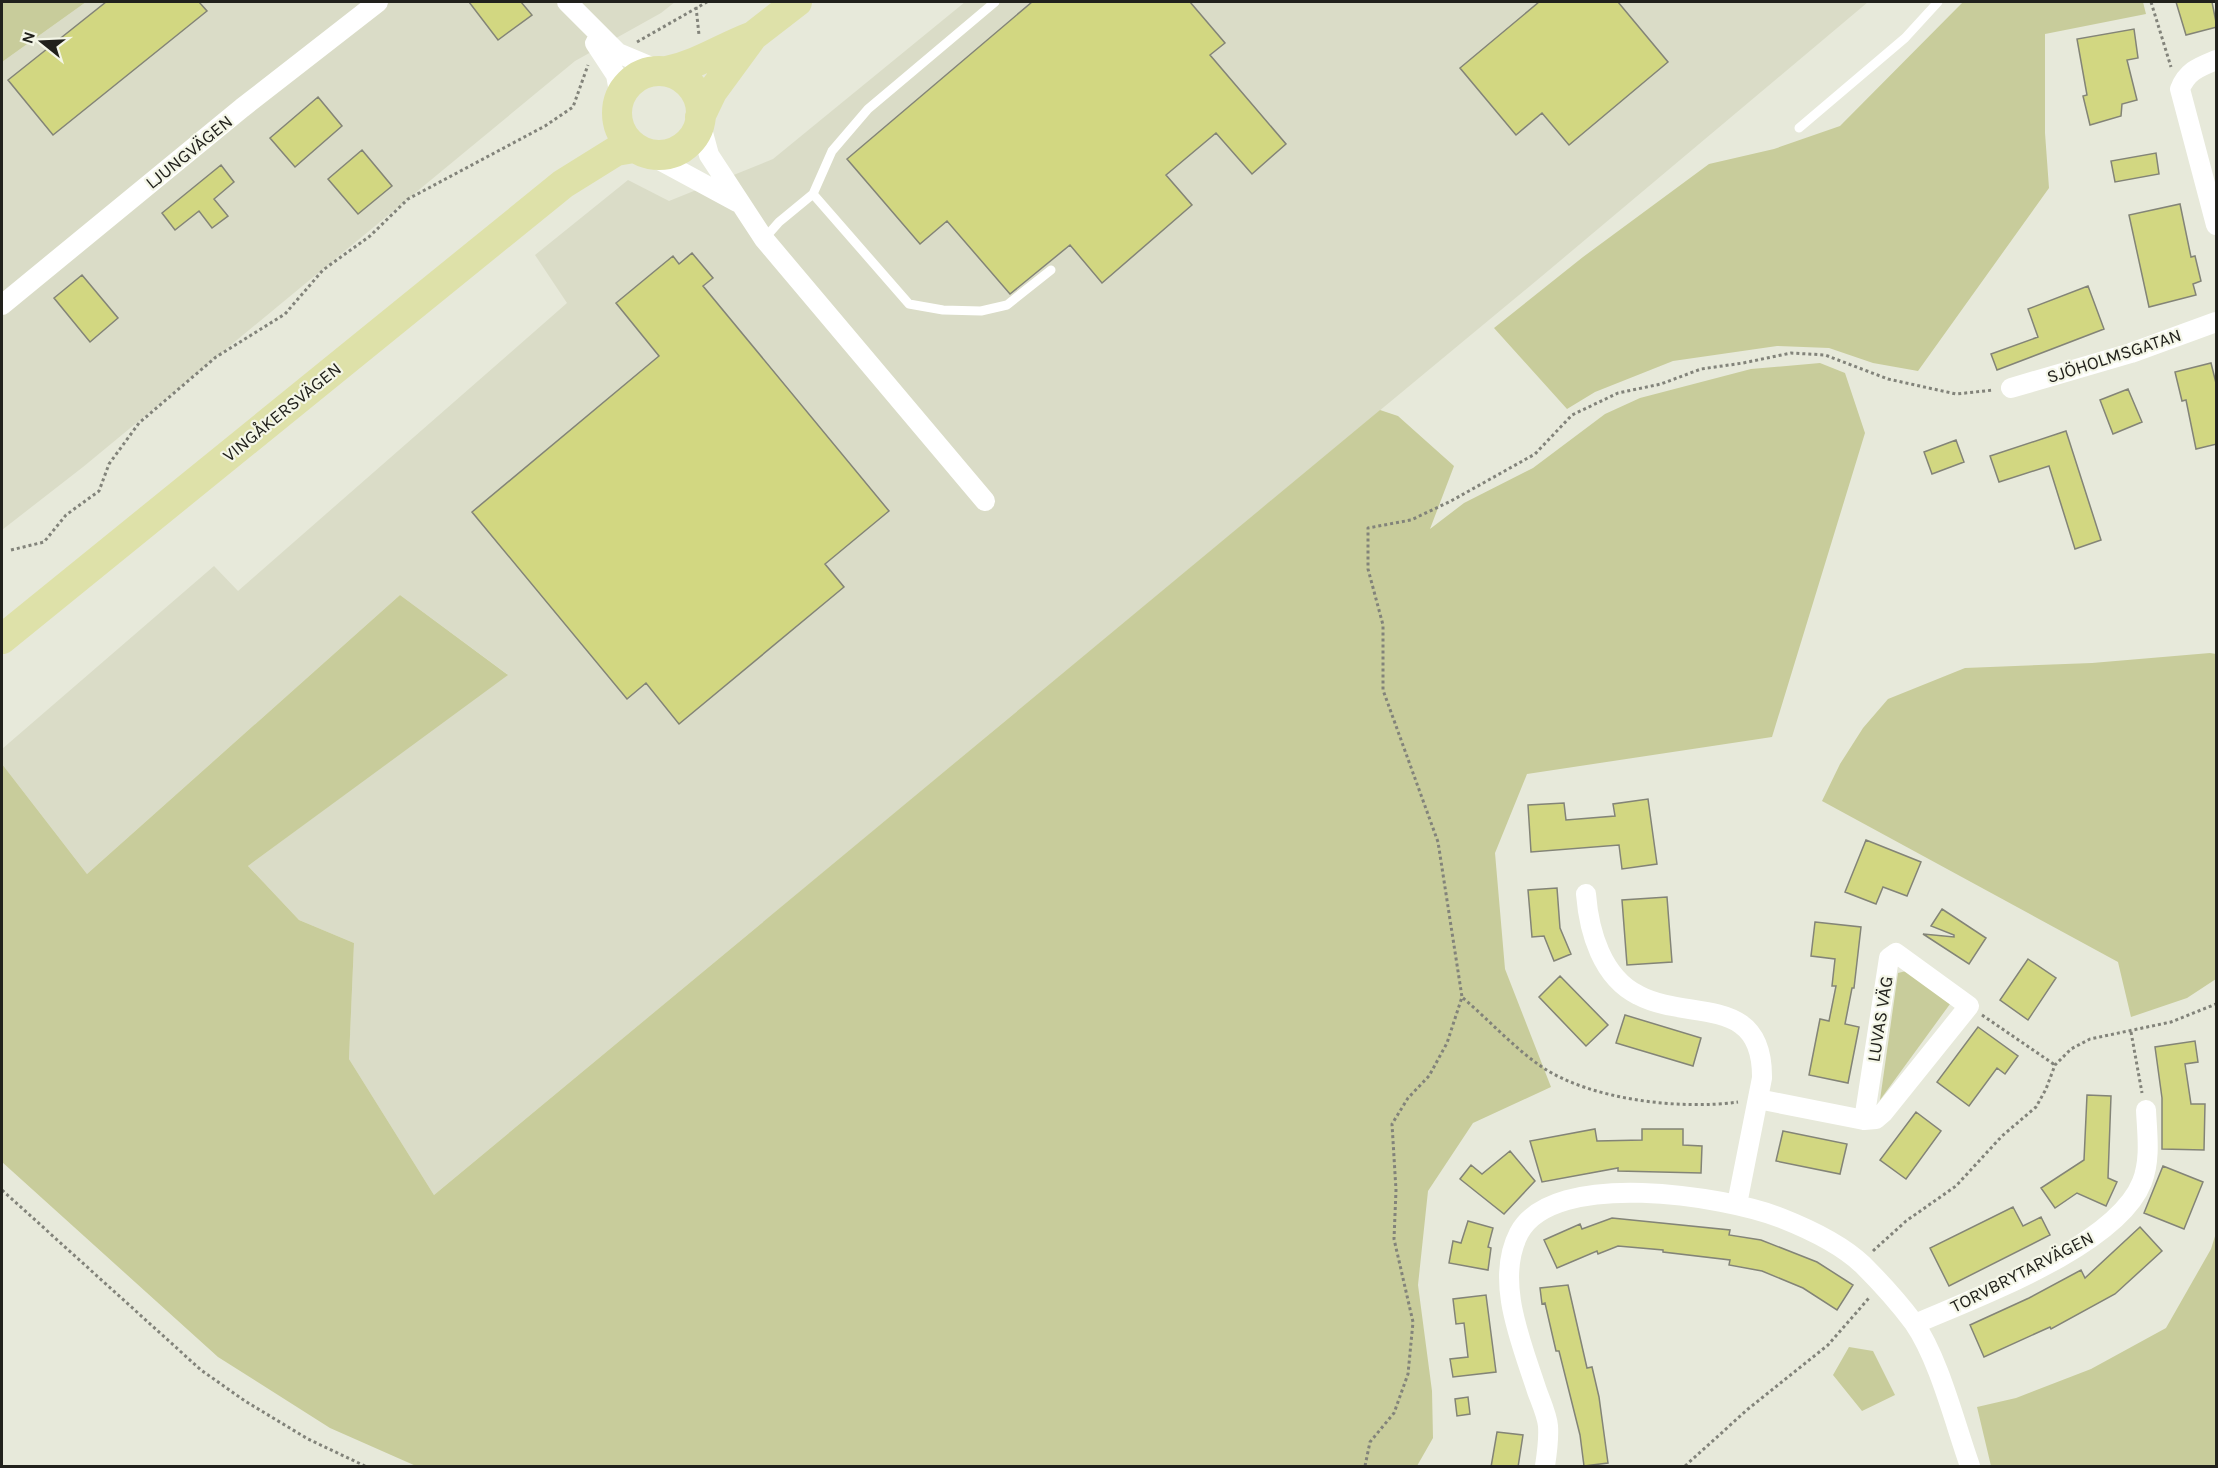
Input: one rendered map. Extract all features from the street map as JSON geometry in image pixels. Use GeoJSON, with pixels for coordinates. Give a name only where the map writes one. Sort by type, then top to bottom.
{"type":"FeatureCollection","features":[{"type":"Feature","properties":{"kind":"main road"},"geometry":{"type":"LineString","coordinates":[[753,36],[712,92],[694,137],[682,149],[666,155],[642,152],[623,136],[617,121],[618,101],[623,89],[635,77],[651,71],[692,66],[753,36],[797,2]]}},
{"type":"Feature","properties":{"kind":"main road"},"geometry":{"type":"LineString","coordinates":[[664,71],[683,78],[694,90],[700,105],[700,120]]}},
{"type":"Feature","properties":{"kind":"main road","name":"VINGÅKERSVÄGEN"},"geometry":{"type":"LineString","coordinates":[[563,184],[603,129],[618,101]]}},
{"type":"Feature","properties":{"kind":"main road","name":"VINGÅKERSVÄGEN"},"geometry":{"type":"LineString","coordinates":[[2,639],[563,184],[616,151],[642,152]]}},
{"type":"Feature","properties":{"kind":"street","name":"LJUNGVÄGEN"},"geometry":{"type":"LineString","coordinates":[[2,305],[242,108],[378,2]]}},
{"type":"Feature","properties":{"kind":"street"},"geometry":{"type":"LineString","coordinates":[[566,2],[577,24],[597,46],[615,75],[618,101]]}},
{"type":"Feature","properties":{"kind":"street"},"geometry":{"type":"LineString","coordinates":[[566,2],[618,53],[664,71]]}},
{"type":"Feature","properties":{"kind":"street"},"geometry":{"type":"LineString","coordinates":[[2217,60],[2196,68],[2184,77],[2180,89],[2217,225]]}},
{"type":"Feature","properties":{"kind":"street"},"geometry":{"type":"LineString","coordinates":[[700,120],[709,155],[764,239],[985,501]]}},
{"type":"Feature","properties":{"kind":"street"},"geometry":{"type":"LineString","coordinates":[[642,152],[740,204]]}},
{"type":"Feature","properties":{"kind":"street","name":"SJÖHOLMSGATAN"},"geometry":{"type":"LineString","coordinates":[[2011,388],[2131,353],[2217,322]]}},
{"type":"Feature","properties":{"kind":"street"},"geometry":{"type":"LineString","coordinates":[[1586,894],[1588,923],[1604,960],[1622,985],[1638,996],[1735,1019],[1747,1028],[1758,1043],[1762,1060],[1758,1099],[1737,1204]]}},
{"type":"Feature","properties":{"kind":"street","name":"LUVAS VÄG"},"geometry":{"type":"LineString","coordinates":[[1864,1120],[1892,954],[1901,955],[1969,1006]]}},
{"type":"Feature","properties":{"kind":"street"},"geometry":{"type":"LineString","coordinates":[[1758,1099],[1864,1120],[1876,1119],[1969,1006]]}},
{"type":"Feature","properties":{"kind":"street","name":"TORVBRYTARVÄGEN"},"geometry":{"type":"LineString","coordinates":[[1915,1324],[2038,1267],[2086,1242],[2114,1222],[2131,1204],[2146,1166],[2146,1110]]}},
{"type":"Feature","properties":{"kind":"street"},"geometry":{"type":"LineString","coordinates":[[1545,1467],[1548,1424],[1516,1324],[1510,1289],[1511,1261],[1519,1234],[1525,1224],[1535,1215],[1560,1201],[1588,1195],[1652,1193],[1737,1204],[1809,1230],[1861,1263],[1915,1324],[1937,1373],[1970,1467]]}},
{"type":"Feature","properties":{"kind":"lane"},"geometry":{"type":"LineString","coordinates":[[764,239],[779,222],[813,194],[832,151],[868,109],[995,2]]}},
{"type":"Feature","properties":{"kind":"lane"},"geometry":{"type":"LineString","coordinates":[[1798,128],[1905,38],[1938,2]]}},
{"type":"Feature","properties":{"kind":"lane"},"geometry":{"type":"LineString","coordinates":[[813,194],[909,304],[943,310],[990,309],[1007,304],[1052,270]]}},
{"type":"Feature","properties":{"kind":"path"},"geometry":{"type":"LineString","coordinates":[[632,45],[707,2]]}},
{"type":"Feature","properties":{"kind":"path"},"geometry":{"type":"LineString","coordinates":[[2151,2],[2169,65],[2184,77]]}},
{"type":"Feature","properties":{"kind":"path"},"geometry":{"type":"LineString","coordinates":[[696,8],[703,45]]}},
{"type":"Feature","properties":{"kind":"path"},"geometry":{"type":"LineString","coordinates":[[11,550],[44,542],[66,515],[99,491],[109,464],[139,423],[216,357],[285,314],[323,270],[370,236],[408,199],[545,126],[573,107],[586,74],[591,52],[597,46]]}},
{"type":"Feature","properties":{"kind":"path"},"geometry":{"type":"LineString","coordinates":[[1365,1467],[1370,1442],[1394,1413],[1408,1374],[1413,1322],[1394,1239],[1396,1190],[1392,1124],[1408,1098],[1434,1068],[1447,1043],[1462,997],[1438,842],[1383,690],[1383,625],[1368,569],[1368,528],[1412,520],[1451,501],[1535,454],[1572,415],[1618,393],[1661,384],[1701,369],[1743,363],[1791,352],[1825,355],[1888,379],[1956,394],[2011,388]]}},
{"type":"Feature","properties":{"kind":"path"},"geometry":{"type":"LineString","coordinates":[[1462,997],[1543,1067],[1593,1090],[1668,1103],[1714,1105],[1758,1099]]}},
{"type":"Feature","properties":{"kind":"path"},"geometry":{"type":"LineString","coordinates":[[1861,1263],[1906,1221],[1971,1173],[2002,1136],[2042,1099],[2055,1065],[2079,1044],[2171,1022],[2217,1004]]}},
{"type":"Feature","properties":{"kind":"path"},"geometry":{"type":"LineString","coordinates":[[1969,1006],[2055,1065]]}},
{"type":"Feature","properties":{"kind":"path"},"geometry":{"type":"LineString","coordinates":[[2131,1032],[2146,1110]]}},
{"type":"Feature","properties":{"kind":"path"},"geometry":{"type":"LineString","coordinates":[[2,1190],[201,1370],[245,1401],[308,1439],[365,1467]]}},
{"type":"Feature","properties":{"kind":"path"},"geometry":{"type":"LineString","coordinates":[[1685,1467],[1748,1409],[1828,1345],[1882,1285]]}},
{"type":"Feature","properties":{"kind":"shaded area"},"geometry":{"type":"Polygon","coordinates":[[[86,2],[675,2],[661,13],[575,61],[83,467],[2,530],[2,62],[86,2]]]}},
{"type":"Feature","properties":{"kind":"shaded area"},"geometry":{"type":"Polygon","coordinates":[[[965,2],[1868,2],[1542,276],[434,1195],[349,1059],[354,943],[299,920],[248,866],[507,674],[400,595],[87,874],[2,764],[2,749],[214,566],[238,591],[567,303],[535,255],[628,180],[669,201],[773,159],[965,2]]]}},
{"type":"Feature","properties":{"kind":"green space"},"geometry":{"type":"Polygon","coordinates":[[[2,2],[86,2],[2,62],[2,2]]]}},
{"type":"Feature","properties":{"kind":"green space"},"geometry":{"type":"Polygon","coordinates":[[[1963,2],[2143,2],[2146,14],[2045,34],[2045,133],[2049,188],[1918,371],[1873,363],[1829,348],[1777,346],[1673,361],[1595,392],[1567,409],[1494,328],[1583,257],[1709,164],[1774,149],[1840,126],[1963,2]]]}},
{"type":"Feature","properties":{"kind":"green space"},"geometry":{"type":"Polygon","coordinates":[[[1820,363],[1845,373],[1865,433],[1772,737],[1527,774],[1495,853],[1505,969],[1551,1087],[1473,1123],[1428,1191],[1418,1285],[1432,1391],[1433,1438],[1417,1466],[416,1466],[330,1428],[218,1357],[2,1162],[2,764],[87,874],[400,595],[508,675],[248,866],[299,920],[354,943],[349,1059],[434,1195],[1380,410],[1398,416],[1454,466],[1430,529],[1464,503],[1533,468],[1605,414],[1640,398],[1751,369],[1820,363]]]}},
{"type":"Feature","properties":{"kind":"green space"},"geometry":{"type":"Polygon","coordinates":[[[2216,654],[2216,979],[2187,998],[2131,1017],[2118,962],[1822,801],[1840,764],[1863,728],[1888,699],[1965,668],[2092,663],[2216,654]]]}},
{"type":"Feature","properties":{"kind":"green space"},"geometry":{"type":"Polygon","coordinates":[[[1906,971],[1950,1004],[1880,1100],[1898,973],[1906,971]]]}},
{"type":"Feature","properties":{"kind":"green space"},"geometry":{"type":"Polygon","coordinates":[[[2216,1233],[2216,1466],[1991,1466],[1977,1407],[2016,1398],[2091,1369],[2166,1328],[2211,1249],[2216,1233]]]}},
{"type":"Feature","properties":{"kind":"green space"},"geometry":{"type":"Polygon","coordinates":[[[1849,1347],[1873,1351],[1895,1395],[1862,1411],[1833,1375],[1849,1347]]]}},
{"type":"Feature","properties":{"kind":"building"},"geometry":{"type":"Polygon","coordinates":[[[106,2],[199,2],[207,11],[53,135],[8,80],[106,2]]]}},
{"type":"Feature","properties":{"kind":"building"},"geometry":{"type":"Polygon","coordinates":[[[469,2],[521,2],[532,15],[498,40],[469,2]]]}},
{"type":"Feature","properties":{"kind":"building"},"geometry":{"type":"Polygon","coordinates":[[[1032,2],[1190,2],[1225,43],[1210,55],[1286,144],[1252,174],[1216,133],[1166,175],[1192,205],[1102,283],[1070,245],[1010,294],[947,221],[920,244],[847,159],[1032,2]]]}},
{"type":"Feature","properties":{"kind":"building"},"geometry":{"type":"Polygon","coordinates":[[[1539,2],[1618,2],[1668,62],[1569,145],[1542,113],[1516,135],[1460,68],[1539,2]]]}},
{"type":"Feature","properties":{"kind":"building"},"geometry":{"type":"Polygon","coordinates":[[[2176,2],[2212,2],[2217,27],[2186,35],[2176,2]]]}},
{"type":"Feature","properties":{"kind":"building"},"geometry":{"type":"Polygon","coordinates":[[[2134,29],[2138,58],[2127,60],[2137,100],[2122,104],[2121,116],[2090,125],[2083,96],[2087,95],[2077,39],[2134,29]]]}},
{"type":"Feature","properties":{"kind":"building"},"geometry":{"type":"Polygon","coordinates":[[[318,97],[342,126],[295,167],[270,138],[318,97]]]}},
{"type":"Feature","properties":{"kind":"building"},"geometry":{"type":"Polygon","coordinates":[[[362,150],[392,186],[358,214],[328,179],[362,150]]]}},
{"type":"Feature","properties":{"kind":"building"},"geometry":{"type":"Polygon","coordinates":[[[2156,153],[2159,174],[2115,182],[2111,161],[2156,153]]]}},
{"type":"Feature","properties":{"kind":"building"},"geometry":{"type":"Polygon","coordinates":[[[221,165],[234,182],[214,199],[228,216],[212,228],[199,211],[175,230],[162,213],[221,165]]]}},
{"type":"Feature","properties":{"kind":"building"},"geometry":{"type":"Polygon","coordinates":[[[2180,204],[2191,257],[2195,256],[2201,281],[2193,284],[2196,295],[2149,307],[2129,215],[2180,204]]]}},
{"type":"Feature","properties":{"kind":"building"},"geometry":{"type":"Polygon","coordinates":[[[692,253],[713,278],[703,286],[889,511],[825,564],[844,587],[679,724],[646,683],[627,699],[472,512],[659,356],[616,303],[673,256],[679,264],[692,253]]]}},
{"type":"Feature","properties":{"kind":"building"},"geometry":{"type":"Polygon","coordinates":[[[82,275],[118,318],[90,342],[54,298],[82,275]]]}},
{"type":"Feature","properties":{"kind":"building"},"geometry":{"type":"Polygon","coordinates":[[[2088,286],[2104,329],[1997,370],[1991,354],[2038,337],[2028,309],[2088,286]]]}},
{"type":"Feature","properties":{"kind":"building"},"geometry":{"type":"Polygon","coordinates":[[[2211,363],[2217,387],[2217,444],[2196,449],[2186,400],[2182,401],[2175,372],[2211,363]]]}},
{"type":"Feature","properties":{"kind":"building"},"geometry":{"type":"Polygon","coordinates":[[[2128,389],[2142,422],[2113,434],[2100,400],[2128,389]]]}},
{"type":"Feature","properties":{"kind":"building"},"geometry":{"type":"Polygon","coordinates":[[[2066,431],[2101,540],[2075,549],[2049,466],[1999,482],[1990,456],[2066,431]]]}},
{"type":"Feature","properties":{"kind":"building"},"geometry":{"type":"Polygon","coordinates":[[[1956,440],[1964,462],[1932,474],[1924,452],[1956,440]]]}},
{"type":"Feature","properties":{"kind":"building"},"geometry":{"type":"Polygon","coordinates":[[[1648,799],[1657,864],[1622,869],[1619,845],[1531,852],[1528,805],[1564,803],[1566,820],[1615,816],[1613,804],[1648,799]]]}},
{"type":"Feature","properties":{"kind":"building"},"geometry":{"type":"Polygon","coordinates":[[[1866,840],[1921,862],[1907,896],[1883,887],[1876,904],[1845,892],[1866,840]]]}},
{"type":"Feature","properties":{"kind":"building"},"geometry":{"type":"Polygon","coordinates":[[[1557,888],[1560,928],[1571,954],[1554,961],[1544,936],[1532,937],[1528,890],[1557,888]]]}},
{"type":"Feature","properties":{"kind":"building"},"geometry":{"type":"Polygon","coordinates":[[[1667,897],[1672,962],[1627,965],[1622,900],[1667,897]]]}},
{"type":"Feature","properties":{"kind":"building"},"geometry":{"type":"Polygon","coordinates":[[[1942,909],[1986,938],[1969,964],[1923,934],[1954,937],[1954,935],[1931,926],[1942,909]]]}},
{"type":"Feature","properties":{"kind":"building"},"geometry":{"type":"Polygon","coordinates":[[[1815,922],[1861,927],[1854,988],[1852,988],[1845,1024],[1859,1027],[1848,1083],[1809,1075],[1820,1019],[1829,1021],[1836,986],[1832,986],[1835,959],[1811,956],[1815,922]]]}},
{"type":"Feature","properties":{"kind":"building"},"geometry":{"type":"Polygon","coordinates":[[[2028,959],[2056,978],[2028,1020],[2000,1000],[2028,959]]]}},
{"type":"Feature","properties":{"kind":"building"},"geometry":{"type":"Polygon","coordinates":[[[1560,976],[1608,1025],[1586,1046],[1539,997],[1560,976]]]}},
{"type":"Feature","properties":{"kind":"building"},"geometry":{"type":"Polygon","coordinates":[[[1625,1015],[1701,1038],[1693,1066],[1616,1043],[1625,1015]]]}},
{"type":"Feature","properties":{"kind":"building"},"geometry":{"type":"Polygon","coordinates":[[[1978,1027],[2018,1056],[2005,1074],[1997,1068],[1969,1106],[1937,1082],[1978,1027]]]}},
{"type":"Feature","properties":{"kind":"building"},"geometry":{"type":"Polygon","coordinates":[[[2195,1041],[2198,1062],[2185,1064],[2191,1104],[2205,1104],[2204,1150],[2162,1149],[2162,1098],[2155,1047],[2195,1041]]]}},
{"type":"Feature","properties":{"kind":"building"},"geometry":{"type":"Polygon","coordinates":[[[2087,1095],[2111,1096],[2108,1178],[2117,1182],[2106,1206],[2077,1193],[2055,1208],[2041,1188],[2084,1160],[2087,1095]]]}},
{"type":"Feature","properties":{"kind":"building"},"geometry":{"type":"Polygon","coordinates":[[[1916,1112],[1941,1131],[1906,1179],[1880,1160],[1916,1112]]]}},
{"type":"Feature","properties":{"kind":"building"},"geometry":{"type":"Polygon","coordinates":[[[1595,1129],[1597,1141],[1642,1140],[1642,1129],[1683,1129],[1683,1145],[1702,1146],[1701,1173],[1618,1171],[1618,1168],[1542,1182],[1530,1141],[1595,1129]]]}},
{"type":"Feature","properties":{"kind":"building"},"geometry":{"type":"Polygon","coordinates":[[[1783,1131],[1847,1144],[1840,1174],[1776,1161],[1783,1131]]]}},
{"type":"Feature","properties":{"kind":"building"},"geometry":{"type":"Polygon","coordinates":[[[1510,1151],[1535,1181],[1504,1214],[1460,1179],[1471,1165],[1482,1174],[1510,1151]]]}},
{"type":"Feature","properties":{"kind":"building"},"geometry":{"type":"Polygon","coordinates":[[[2163,1166],[2203,1182],[2184,1229],[2144,1213],[2163,1166]]]}},
{"type":"Feature","properties":{"kind":"building"},"geometry":{"type":"Polygon","coordinates":[[[2013,1207],[2023,1226],[2041,1217],[2050,1235],[1949,1286],[1930,1248],[2013,1207]]]}},
{"type":"Feature","properties":{"kind":"building"},"geometry":{"type":"Polygon","coordinates":[[[1612,1218],[1730,1230],[1729,1235],[1761,1240],[1817,1262],[1853,1285],[1837,1310],[1803,1288],[1762,1271],[1729,1265],[1730,1260],[1618,1246],[1598,1254],[1597,1251],[1557,1268],[1544,1240],[1580,1224],[1582,1229],[1612,1218]]]}},
{"type":"Feature","properties":{"kind":"building"},"geometry":{"type":"Polygon","coordinates":[[[1468,1221],[1493,1228],[1488,1247],[1491,1248],[1488,1270],[1449,1263],[1453,1241],[1461,1243],[1468,1221]]]}},
{"type":"Feature","properties":{"kind":"building"},"geometry":{"type":"Polygon","coordinates":[[[2140,1227],[2162,1251],[2115,1294],[2051,1329],[2050,1327],[1984,1357],[1970,1325],[2029,1298],[2081,1270],[2085,1278],[2140,1227]]]}},
{"type":"Feature","properties":{"kind":"building"},"geometry":{"type":"Polygon","coordinates":[[[1568,1285],[1587,1368],[1592,1367],[1599,1397],[1608,1463],[1584,1466],[1580,1435],[1559,1351],[1556,1351],[1545,1303],[1542,1304],[1540,1288],[1568,1285]]]}},
{"type":"Feature","properties":{"kind":"building"},"geometry":{"type":"Polygon","coordinates":[[[1486,1295],[1496,1372],[1453,1377],[1450,1359],[1468,1357],[1464,1323],[1456,1324],[1453,1299],[1486,1295]]]}},
{"type":"Feature","properties":{"kind":"building"},"geometry":{"type":"Polygon","coordinates":[[[1468,1397],[1470,1414],[1457,1416],[1455,1399],[1468,1397]]]}},
{"type":"Feature","properties":{"kind":"building"},"geometry":{"type":"Polygon","coordinates":[[[1497,1432],[1523,1435],[1518,1467],[1491,1467],[1497,1432]]]}}]}
